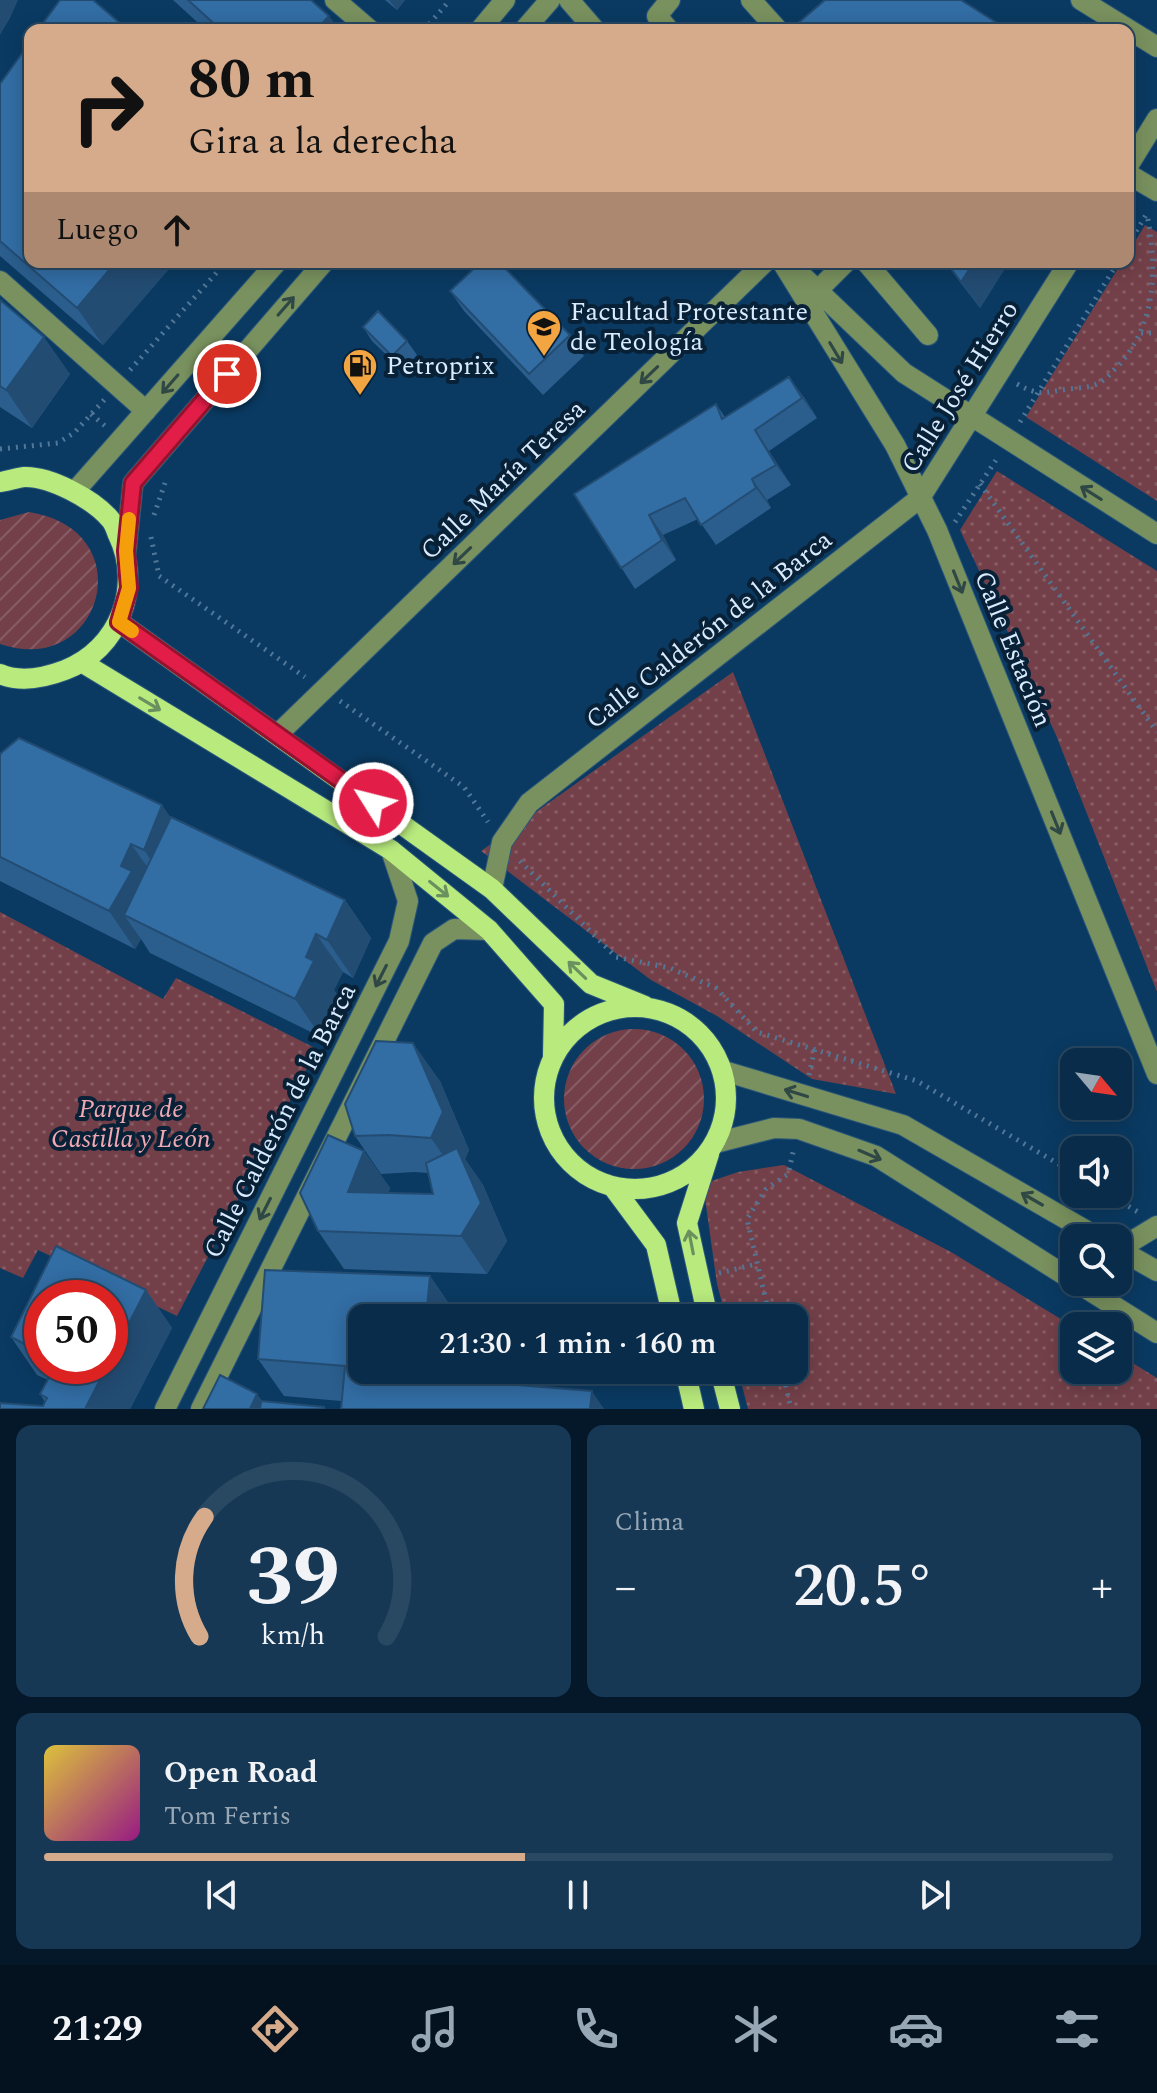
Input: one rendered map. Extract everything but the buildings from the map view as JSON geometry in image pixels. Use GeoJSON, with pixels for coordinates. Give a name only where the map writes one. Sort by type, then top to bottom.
{"type":"FeatureCollection","features":[{"type":"Feature","properties":{"kind":"main road"},"geometry":{"type":"LineString","coordinates":[[0,482],[26,477],[76,490],[111,519],[126,551],[129,588],[119,622],[109,639],[83,663],[45,678],[3,680]]}},
{"type":"Feature","properties":{"kind":"main road"},"geometry":{"type":"LineString","coordinates":[[119,622],[492,889],[591,984],[645,1006],[675,1013],[701,1032],[724,1071],[727,1087],[725,1119],[687,1223],[705,1304]]}},
{"type":"Feature","properties":{"kind":"main road"},"geometry":{"type":"LineString","coordinates":[[83,663],[391,850],[489,930],[554,1004],[553,1056],[544,1087],[544,1109],[553,1140],[566,1158],[591,1179],[613,1187],[645,1190],[671,1183],[712,1149]]}},
{"type":"Feature","properties":{"kind":"main road"},"geometry":{"type":"LineString","coordinates":[[553,1056],[564,1039],[589,1018],[613,1008],[645,1006]]}},
{"type":"Feature","properties":{"kind":"main road"},"geometry":{"type":"LineString","coordinates":[[613,1187],[656,1245],[670,1304]]}},
{"type":"Feature","properties":{"kind":"main road"},"geometry":{"type":"LineString","coordinates":[[688,1384],[694,1409]]}},
{"type":"Feature","properties":{"kind":"main road"},"geometry":{"type":"LineString","coordinates":[[724,1384],[730,1409]]}},
{"type":"Feature","properties":{"kind":"street"},"geometry":{"type":"LineString","coordinates":[[335,0],[363,24]]}},
{"type":"Feature","properties":{"kind":"street"},"geometry":{"type":"LineString","coordinates":[[485,24],[505,0]]}},
{"type":"Feature","properties":{"kind":"street"},"geometry":{"type":"LineString","coordinates":[[529,24],[550,0]]}},
{"type":"Feature","properties":{"kind":"street"},"geometry":{"type":"LineString","coordinates":[[569,0],[590,24]]}},
{"type":"Feature","properties":{"kind":"street"},"geometry":{"type":"LineString","coordinates":[[664,24],[657,16],[670,0]]}},
{"type":"Feature","properties":{"kind":"street"},"geometry":{"type":"LineString","coordinates":[[751,0],[773,24]]}},
{"type":"Feature","properties":{"kind":"street"},"geometry":{"type":"LineString","coordinates":[[1081,0],[1120,24]]}},
{"type":"Feature","properties":{"kind":"street"},"geometry":{"type":"LineString","coordinates":[[1134,33],[1157,47]]}},
{"type":"Feature","properties":{"kind":"street"},"geometry":{"type":"LineString","coordinates":[[1134,156],[1157,119]]}},
{"type":"Feature","properties":{"kind":"street"},"geometry":{"type":"LineString","coordinates":[[1134,179],[1155,198]]}},
{"type":"Feature","properties":{"kind":"street"},"geometry":{"type":"LineString","coordinates":[[76,490],[272,268]]}},
{"type":"Feature","properties":{"kind":"street"},"geometry":{"type":"LineString","coordinates":[[126,551],[133,483],[319,268]]}},
{"type":"Feature","properties":{"kind":"street","name":"Calle María Teresa"},"geometry":{"type":"LineString","coordinates":[[278,734],[759,268]]}},
{"type":"Feature","properties":{"kind":"street","name":"Calle Estación"},"geometry":{"type":"LineString","coordinates":[[789,268],[895,445],[937,530],[1157,1074]]}},
{"type":"Feature","properties":{"kind":"street","name":"Calle Estación"},"geometry":{"type":"LineString","coordinates":[[792,268],[904,373],[1157,534]]}},
{"type":"Feature","properties":{"kind":"street"},"geometry":{"type":"LineString","coordinates":[[818,290],[840,268]]}},
{"type":"Feature","properties":{"kind":"street"},"geometry":{"type":"LineString","coordinates":[[871,268],[928,335]]}},
{"type":"Feature","properties":{"kind":"street","name":"Calle José Hierro"},"geometry":{"type":"LineString","coordinates":[[920,498],[973,419],[1065,268]]}},
{"type":"Feature","properties":{"kind":"street"},"geometry":{"type":"LineString","coordinates":[[0,281],[146,411]]}},
{"type":"Feature","properties":{"kind":"street","name":"Calle Calderón de la Barca"},"geometry":{"type":"LineString","coordinates":[[492,889],[502,842],[529,803],[920,498]]}},
{"type":"Feature","properties":{"kind":"street","name":"Calle Calderón de la Barca"},"geometry":{"type":"LineString","coordinates":[[165,1409],[399,941],[408,901],[391,850]]}},
{"type":"Feature","properties":{"kind":"street"},"geometry":{"type":"LineString","coordinates":[[201,1409],[433,943],[454,929],[489,930]]}},
{"type":"Feature","properties":{"kind":"street"},"geometry":{"type":"LineString","coordinates":[[724,1071],[903,1125],[1075,1224]]}},
{"type":"Feature","properties":{"kind":"street"},"geometry":{"type":"LineString","coordinates":[[712,1149],[774,1128],[799,1129],[876,1156],[1060,1272]]}},
{"type":"Feature","properties":{"kind":"street"},"geometry":{"type":"LineString","coordinates":[[1132,1238],[1152,1222]]}},
{"type":"Feature","properties":{"kind":"street"},"geometry":{"type":"LineString","coordinates":[[1132,1257],[1157,1271]]}},
{"type":"Feature","properties":{"kind":"street"},"geometry":{"type":"LineString","coordinates":[[1099,1296],[1157,1333]]}},
{"type":"Feature","properties":{"kind":"path"},"geometry":{"type":"LineString","coordinates":[[429,24],[450,0]]}},
{"type":"Feature","properties":{"kind":"path"},"geometry":{"type":"LineString","coordinates":[[1134,235],[1155,198]]}},
{"type":"Feature","properties":{"kind":"path"},"geometry":{"type":"LineString","coordinates":[[1000,374],[1037,395],[1092,386],[1104,380],[1134,349],[1149,316],[1154,276],[1153,238],[1147,214]]}},
{"type":"Feature","properties":{"kind":"path"},"geometry":{"type":"LineString","coordinates":[[199,294],[221,268]]}},
{"type":"Feature","properties":{"kind":"path"},"geometry":{"type":"LineString","coordinates":[[937,530],[955,522],[1114,268]]}},
{"type":"Feature","properties":{"kind":"path"},"geometry":{"type":"LineString","coordinates":[[1141,333],[1157,333]]}},
{"type":"Feature","properties":{"kind":"path"},"geometry":{"type":"LineString","coordinates":[[91,414],[120,439]]}},
{"type":"Feature","properties":{"kind":"path"},"geometry":{"type":"LineString","coordinates":[[149,464],[166,479],[150,528],[159,576],[464,787],[502,842],[616,957],[670,968],[716,988],[757,1032],[917,1081],[1060,1165]]}},
{"type":"Feature","properties":{"kind":"path"},"geometry":{"type":"LineString","coordinates":[[980,484],[1157,732]]}},
{"type":"Feature","properties":{"kind":"path"},"geometry":{"type":"LineString","coordinates":[[805,1095],[815,1048]]}},
{"type":"Feature","properties":{"kind":"path"},"geometry":{"type":"LineString","coordinates":[[767,1304],[747,1219],[766,1189],[788,1174],[799,1129]]}},
{"type":"Feature","properties":{"kind":"path"},"geometry":{"type":"LineString","coordinates":[[1130,1208],[1152,1222]]}},
{"type":"Feature","properties":{"kind":"path"},"geometry":{"type":"LineString","coordinates":[[713,1275],[757,1264]]}},
{"type":"Feature","properties":{"kind":"path"},"geometry":{"type":"LineString","coordinates":[[785,1384],[791,1409]]}},
{"type":"Feature","properties":{"kind":"green space"},"geometry":{"type":"Polygon","coordinates":[[[1145,225],[1157,232],[1157,501],[1026,417],[1118,268],[1134,268],[1134,243],[1145,225]]]}},
{"type":"Feature","properties":{"kind":"green space"},"geometry":{"type":"Polygon","coordinates":[[[997,471],[1157,571],[1157,992],[1056,735],[960,530],[997,471]]]}},
{"type":"Feature","properties":{"kind":"green space"},"geometry":{"type":"Polygon","coordinates":[[[29,512],[65,524],[87,545],[97,571],[96,598],[84,622],[64,641],[35,649],[0,644],[0,520],[29,512]]]}},
{"type":"Feature","properties":{"kind":"green space"},"geometry":{"type":"Polygon","coordinates":[[[733,672],[896,1094],[812,1079],[717,1016],[651,980],[481,851],[733,672]]]}},
{"type":"Feature","properties":{"kind":"green space","name":"Parque de Castilla y León"},"geometry":{"type":"Polygon","coordinates":[[[0,912],[163,999],[176,978],[317,1049],[177,1316],[128,1293],[128,1280],[101,1280],[38,1250],[23,1278],[0,1268],[0,912]]]}},
{"type":"Feature","properties":{"kind":"green space"},"geometry":{"type":"Polygon","coordinates":[[[634,1029],[661,1034],[684,1049],[699,1072],[704,1099],[699,1126],[684,1149],[661,1164],[634,1169],[607,1164],[584,1149],[569,1126],[564,1099],[569,1072],[584,1049],[607,1034],[634,1029]]]}},
{"type":"Feature","properties":{"kind":"green space"},"geometry":{"type":"Polygon","coordinates":[[[784,1165],[951,1252],[1060,1318],[1060,1384],[1132,1384],[1132,1363],[1157,1378],[1157,1409],[748,1409],[742,1384],[808,1384],[808,1304],[722,1304],[703,1184],[738,1172],[784,1165]]]}},
{"type":"Feature","properties":{"kind":"slow traffic"},"geometry":{"type":"LineString","coordinates":[[129,519],[126,551],[129,588],[119,622],[132,631]]}},
{"type":"Feature","properties":{"kind":"place","name":"Facultad Protestante de Teología"},"geometry":{"type":"Point","coordinates":[544,358]}},
{"type":"Feature","properties":{"kind":"place","name":"Petroprix"},"geometry":{"type":"Point","coordinates":[360,397]}},
{"type":"Feature","properties":{"kind":"route"},"geometry":{"type":"LineString","coordinates":[[227,374],[133,483],[126,551],[129,588],[119,622],[373,803]]}}]}
